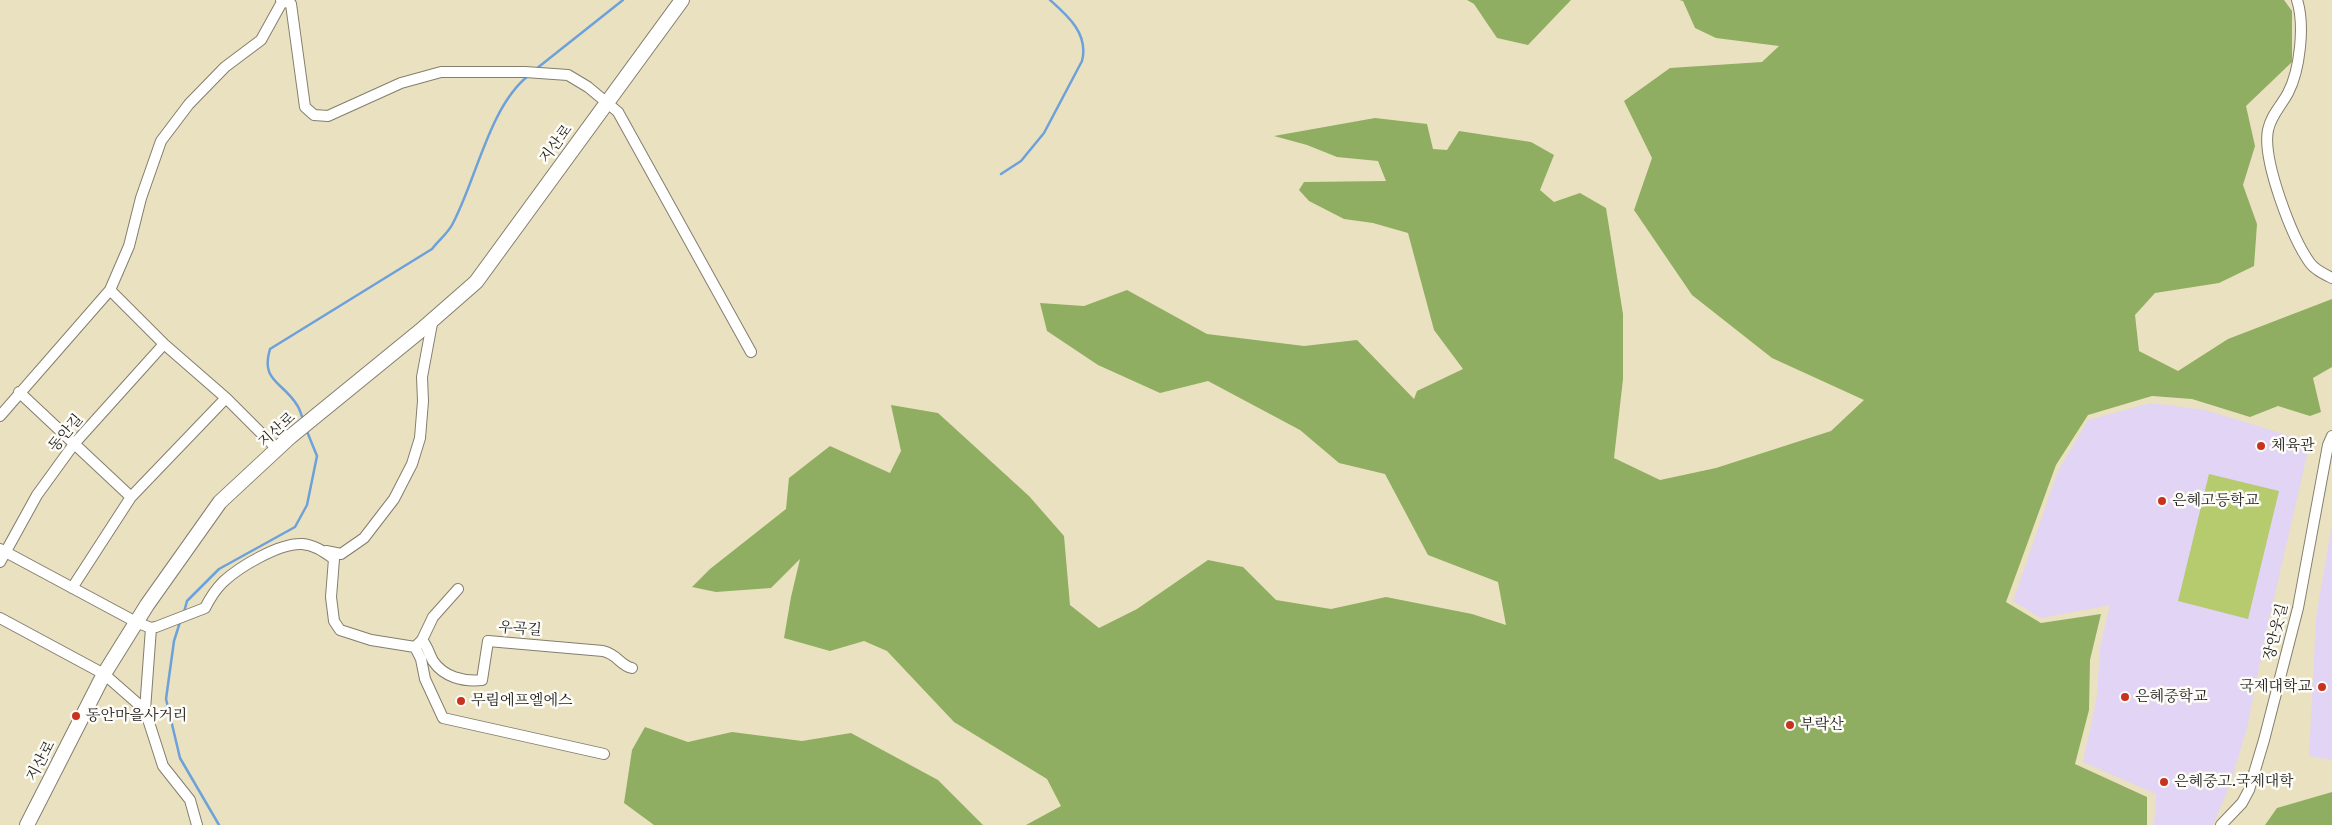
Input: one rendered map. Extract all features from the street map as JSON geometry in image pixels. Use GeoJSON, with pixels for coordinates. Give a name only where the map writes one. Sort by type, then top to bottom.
{"type":"FeatureCollection","features":[{"type":"Feature","properties":{"kind":"main road","name":"지산로"},"geometry":{"type":"LineString","coordinates":[[27,825],[104,674],[136,622],[220,502],[290,437],[314,419],[476,282],[682,0]]}},
{"type":"Feature","properties":{"kind":"street"},"geometry":{"type":"LineString","coordinates":[[2297,0],[2300,9],[2299,58],[2294,80],[2287,96],[2271,120],[2267,145],[2281,200],[2299,243],[2311,265],[2332,278]]}},
{"type":"Feature","properties":{"kind":"street"},"geometry":{"type":"LineString","coordinates":[[0,416],[110,290],[129,246],[141,198],[161,141],[195,98],[225,67],[261,40],[282,1],[290,4],[305,107],[314,116],[328,116],[401,83],[441,72],[525,72],[568,75],[588,87],[606,104],[618,112],[751,352]]}},
{"type":"Feature","properties":{"kind":"street"},"geometry":{"type":"LineString","coordinates":[[110,290],[164,344],[226,398],[278,450]]}},
{"type":"Feature","properties":{"kind":"street"},"geometry":{"type":"LineString","coordinates":[[3,550],[136,622],[154,627],[205,608],[214,592],[224,581],[260,557],[281,548],[302,544],[341,554],[364,538],[394,499],[412,464],[420,438],[423,401],[422,376],[433,318]]}},
{"type":"Feature","properties":{"kind":"street","name":"동안길"},"geometry":{"type":"LineString","coordinates":[[0,562],[3,550],[37,495],[74,444],[164,344]]}},
{"type":"Feature","properties":{"kind":"street"},"geometry":{"type":"LineString","coordinates":[[19,392],[131,497]]}},
{"type":"Feature","properties":{"kind":"street"},"geometry":{"type":"LineString","coordinates":[[72,588],[131,497],[226,398]]}},
{"type":"Feature","properties":{"kind":"street","name":"장안웃길"},"geometry":{"type":"LineString","coordinates":[[2221,825],[2242,803],[2249,790],[2264,740],[2298,608],[2328,445],[2332,436]]}},
{"type":"Feature","properties":{"kind":"street"},"geometry":{"type":"LineString","coordinates":[[318,548],[334,559],[331,597],[334,622],[340,630],[371,640],[418,644]]}},
{"type":"Feature","properties":{"kind":"street"},"geometry":{"type":"LineString","coordinates":[[458,589],[434,618],[418,644],[426,679],[443,718],[604,754]]}},
{"type":"Feature","properties":{"kind":"street"},"geometry":{"type":"LineString","coordinates":[[0,618],[104,674],[145,710]]}},
{"type":"Feature","properties":{"kind":"street"},"geometry":{"type":"LineString","coordinates":[[154,627],[145,710],[163,766],[190,800],[197,825]]}},
{"type":"Feature","properties":{"kind":"street","name":"우곡길"},"geometry":{"type":"LineString","coordinates":[[418,644],[440,669],[448,675],[464,680],[482,680],[488,641],[603,651],[614,654],[626,667],[632,668]]}},
{"type":"Feature","properties":{"kind":"shaded area"},"geometry":{"type":"Polygon","coordinates":[[[2151,403],[2205,410],[2310,442],[2268,624],[2247,728],[2230,785],[2213,825],[2154,825],[2156,794],[2083,762],[2097,696],[2100,647],[2110,605],[2041,618],[2013,601],[2058,471],[2088,420],[2151,403]]]}},
{"type":"Feature","properties":{"kind":"shaded area","name":"국제대학교"},"geometry":{"type":"Polygon","coordinates":[[[2332,523],[2332,760],[2309,756],[2316,618],[2332,523]]]}},
{"type":"Feature","properties":{"kind":"green space"},"geometry":{"type":"Polygon","coordinates":[[[1467,0],[1571,0],[1528,45],[1497,38],[1474,4],[1467,0]]]}},
{"type":"Feature","properties":{"kind":"green space"},"geometry":{"type":"Polygon","coordinates":[[[1679,0],[2284,0],[2292,11],[2292,62],[2246,106],[2255,146],[2243,185],[2257,224],[2254,266],[2219,283],[2155,293],[2135,315],[2139,351],[2178,371],[2228,339],[2332,299],[2332,367],[2313,378],[2321,412],[2310,416],[2278,406],[2250,417],[2192,399],[2152,396],[2088,415],[2056,465],[2006,602],[2041,623],[2101,614],[2090,660],[2089,710],[2075,764],[2147,797],[2147,825],[1026,825],[1061,806],[1047,779],[954,722],[887,651],[864,641],[830,651],[784,638],[800,559],[771,588],[716,592],[692,587],[710,569],[786,509],[789,478],[830,446],[890,473],[901,451],[891,405],[938,413],[1029,496],[1064,536],[1070,605],[1099,628],[1137,609],[1208,560],[1243,567],[1276,600],[1331,609],[1386,597],[1472,614],[1506,625],[1498,582],[1428,555],[1385,474],[1339,463],[1300,430],[1208,381],[1160,393],[1098,365],[1047,331],[1040,303],[1084,306],[1127,290],[1207,334],[1304,346],[1357,340],[1414,399],[1417,391],[1463,369],[1434,330],[1408,233],[1373,223],[1344,219],[1309,201],[1299,190],[1304,182],[1386,181],[1378,161],[1337,157],[1307,145],[1274,136],[1375,118],[1427,124],[1433,149],[1447,150],[1459,131],[1531,142],[1554,155],[1540,190],[1554,202],[1580,193],[1606,208],[1623,314],[1623,379],[1614,458],[1660,480],[1716,468],[1831,431],[1864,400],[1772,358],[1692,295],[1634,210],[1652,158],[1624,101],[1670,68],[1762,62],[1779,46],[1716,38],[1695,28],[1683,1],[1679,0]]]}},
{"type":"Feature","properties":{"kind":"green space"},"geometry":{"type":"Polygon","coordinates":[[[2209,474],[2279,491],[2248,619],[2178,601],[2209,474]]]}},
{"type":"Feature","properties":{"kind":"green space"},"geometry":{"type":"Polygon","coordinates":[[[645,727],[688,742],[732,732],[802,741],[851,733],[938,780],[983,825],[654,825],[624,803],[632,750],[645,727]]]}},
{"type":"Feature","properties":{"kind":"green space"},"geometry":{"type":"Polygon","coordinates":[[[2332,792],[2332,825],[2265,825],[2277,808],[2332,792]]]}},
{"type":"Feature","properties":{"kind":"waterway"},"geometry":{"type":"LineString","coordinates":[[536,69],[623,0]]}},
{"type":"Feature","properties":{"kind":"waterway"},"geometry":{"type":"LineString","coordinates":[[1001,174],[1021,161],[1044,133],[1082,61],[1083,51],[1080,34],[1064,12],[1050,0]]}},
{"type":"Feature","properties":{"kind":"waterway"},"geometry":{"type":"LineString","coordinates":[[303,419],[291,397],[270,375],[268,368],[270,349],[432,249],[448,231],[461,207],[484,146],[503,106],[515,89],[528,76]]}},
{"type":"Feature","properties":{"kind":"waterway"},"geometry":{"type":"LineString","coordinates":[[184,612],[187,601],[219,569],[295,527],[307,505],[317,456],[306,429]]}},
{"type":"Feature","properties":{"kind":"waterway"},"geometry":{"type":"LineString","coordinates":[[180,622],[174,641],[166,699],[180,758],[219,825]]}},
{"type":"Feature","properties":{"kind":"place","name":"체육관"},"geometry":{"type":"Point","coordinates":[2261,446]}},
{"type":"Feature","properties":{"kind":"place","name":"은혜고등학교"},"geometry":{"type":"Point","coordinates":[2162,501]}},
{"type":"Feature","properties":{"kind":"place","name":"국제대학교"},"geometry":{"type":"Point","coordinates":[2322,687]}},
{"type":"Feature","properties":{"kind":"place","name":"은혜중학교"},"geometry":{"type":"Point","coordinates":[2125,697]}},
{"type":"Feature","properties":{"kind":"place","name":"무림에프엘에스"},"geometry":{"type":"Point","coordinates":[461,701]}},
{"type":"Feature","properties":{"kind":"place","name":"동안마을사거리"},"geometry":{"type":"Point","coordinates":[76,716]}},
{"type":"Feature","properties":{"kind":"place","name":"부락산"},"geometry":{"type":"Point","coordinates":[1790,725]}},
{"type":"Feature","properties":{"kind":"place","name":"은혜중고.국제대학"},"geometry":{"type":"Point","coordinates":[2164,782]}}]}
